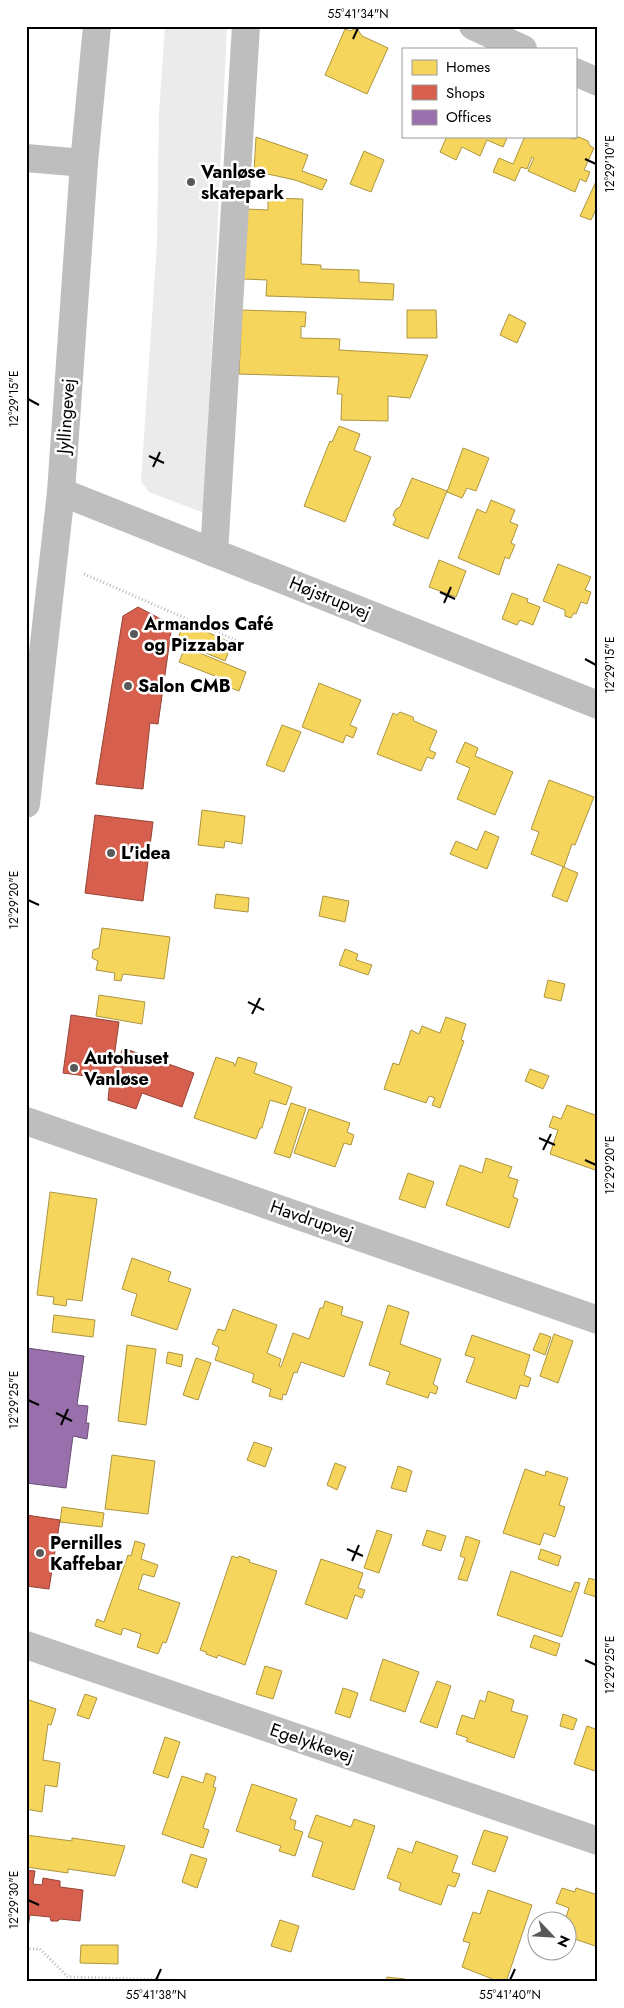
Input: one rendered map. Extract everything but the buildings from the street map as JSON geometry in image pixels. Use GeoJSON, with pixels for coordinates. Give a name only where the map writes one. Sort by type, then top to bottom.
{"type":"FeatureCollection","features":[{"type":"Feature","properties":{"kind":"street","name":"Jyllingevej"},"geometry":{"type":"LineString","coordinates":[[26,804],[61,492],[84,163],[97,26]]}},
{"type":"Feature","properties":{"kind":"street"},"geometry":{"type":"LineString","coordinates":[[214,553],[246,26]]}},
{"type":"Feature","properties":{"kind":"street"},"geometry":{"type":"LineString","coordinates":[[473,26],[521,48]]}},
{"type":"Feature","properties":{"kind":"street"},"geometry":{"type":"LineString","coordinates":[[576,72],[598,82]]}},
{"type":"Feature","properties":{"kind":"street"},"geometry":{"type":"LineString","coordinates":[[26,158],[84,163]]}},
{"type":"Feature","properties":{"kind":"street","name":"Højstrupvej"},"geometry":{"type":"LineString","coordinates":[[61,492],[598,705]]}},
{"type":"Feature","properties":{"kind":"street","name":"Havdrupvej"},"geometry":{"type":"LineString","coordinates":[[26,1121],[598,1320]]}},
{"type":"Feature","properties":{"kind":"street","name":"Egelykkevej"},"geometry":{"type":"LineString","coordinates":[[26,1645],[598,1841]]}},
{"type":"Feature","properties":{"kind":"path"},"geometry":{"type":"LineString","coordinates":[[54,561],[240,642]]}},
{"type":"Feature","properties":{"kind":"path"},"geometry":{"type":"LineString","coordinates":[[26,1949],[40,1949],[68,1977],[229,1982]]}},
{"type":"Feature","properties":{"kind":"shaded area"},"geometry":{"type":"Polygon","coordinates":[[[165,26],[227,26],[204,513],[149,492],[141,481],[157,243],[159,112],[165,26]]]}},
{"type":"Feature","properties":{"kind":"place","name":"Vanløse skatepark"},"geometry":{"type":"Point","coordinates":[191,182]}},
{"type":"Feature","properties":{"kind":"place","name":"Armandos Café og Pizzabar"},"geometry":{"type":"Point","coordinates":[134,634]}},
{"type":"Feature","properties":{"kind":"place","name":"Salon CMB"},"geometry":{"type":"Point","coordinates":[128,686]}},
{"type":"Feature","properties":{"kind":"place","name":"L'idea"},"geometry":{"type":"Point","coordinates":[111,853]}},
{"type":"Feature","properties":{"kind":"place","name":"Autohuset Vanløse"},"geometry":{"type":"Point","coordinates":[74,1068]}},
{"type":"Feature","properties":{"kind":"place","name":"Pernilles Kaffebar"},"geometry":{"type":"Point","coordinates":[40,1553]}}]}
